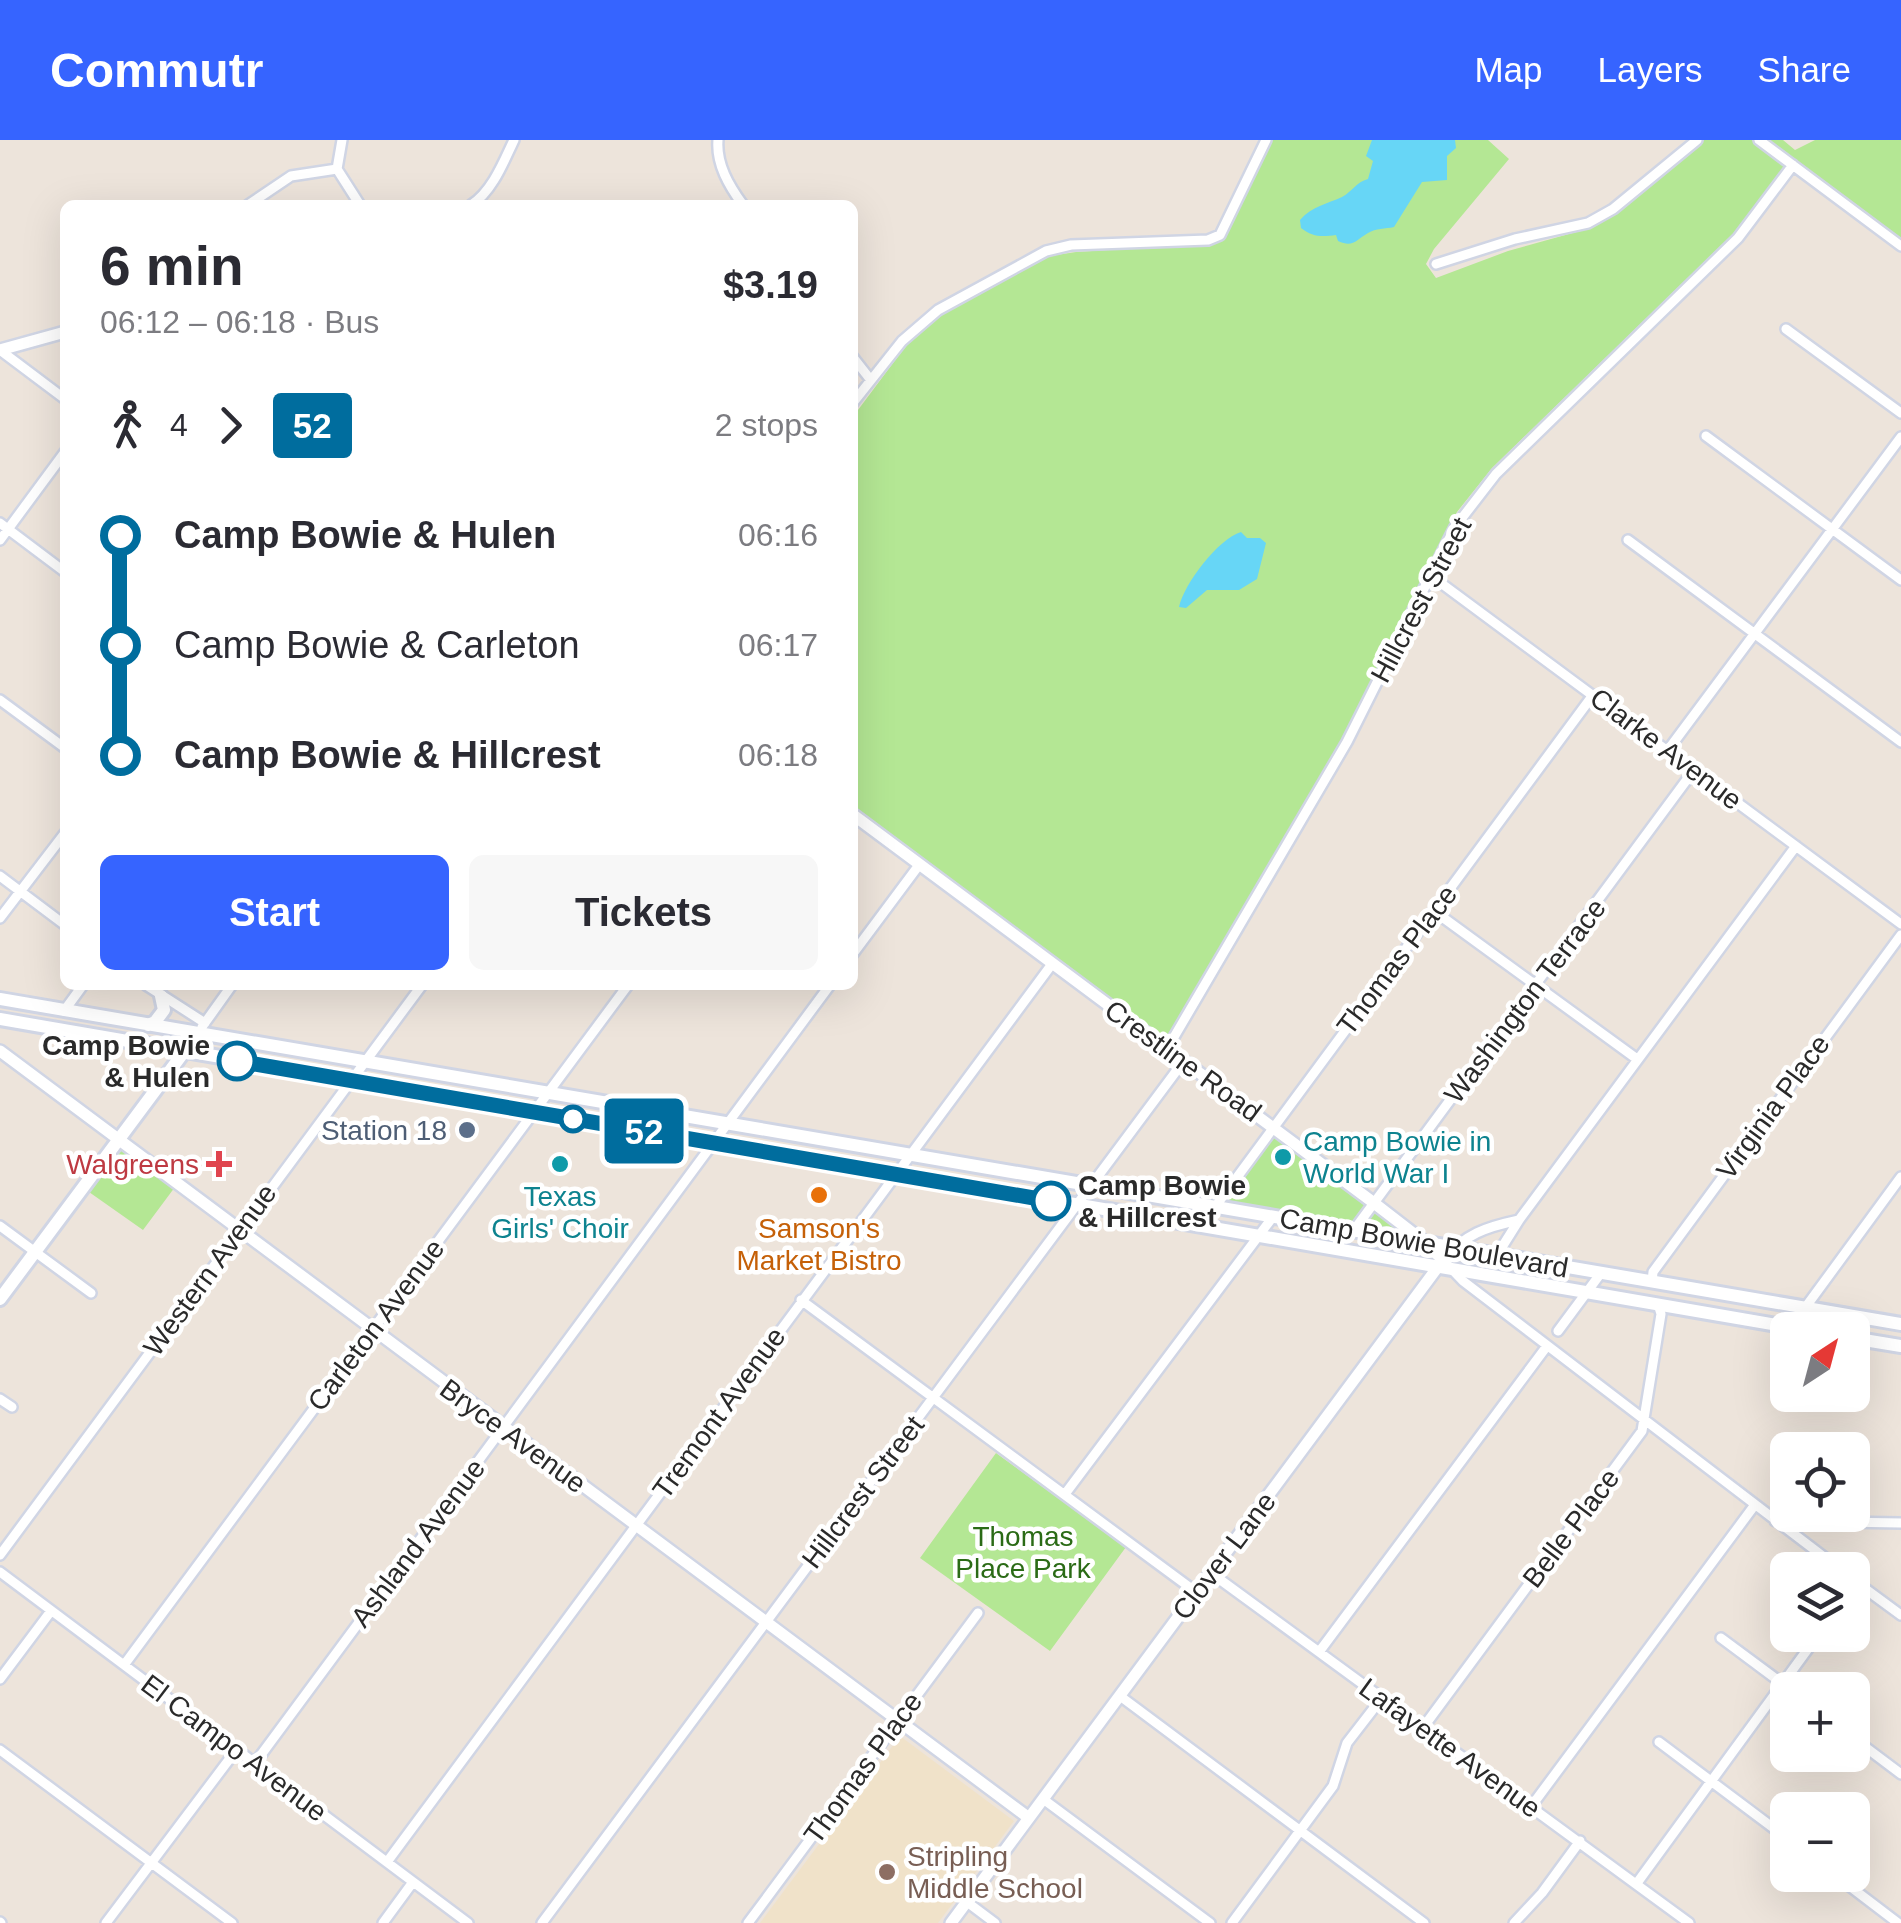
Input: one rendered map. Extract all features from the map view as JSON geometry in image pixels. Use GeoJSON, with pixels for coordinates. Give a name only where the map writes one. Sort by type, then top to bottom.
{"type":"FeatureCollection","features":[{"type":"Feature","properties":{"kind":"main road"},"geometry":{"type":"LineString","coordinates":[[148,1025],[164,1010],[161,996]]}},
{"type":"Feature","properties":{"kind":"main road","name":"Camp Bowie Boulevard"},"geometry":{"type":"LineString","coordinates":[[0,999],[148,1025],[201,1028],[460,1078],[1901,1324]]}},
{"type":"Feature","properties":{"kind":"main road","name":"Camp Bowie Boulevard"},"geometry":{"type":"LineString","coordinates":[[0,1019],[1770,1323]]}},
{"type":"Feature","properties":{"kind":"main road"},"geometry":{"type":"LineString","coordinates":[[0,1299],[201,1028]]}},
{"type":"Feature","properties":{"kind":"main road"},"geometry":{"type":"LineString","coordinates":[[457,1099],[460,1078]]}},
{"type":"Feature","properties":{"kind":"main road"},"geometry":{"type":"LineString","coordinates":[[1652,1282],[1658,1304]]}},
{"type":"Feature","properties":{"kind":"main road"},"geometry":{"type":"LineString","coordinates":[[1870,1341],[1901,1346]]}},
{"type":"Feature","properties":{"kind":"street"},"geometry":{"type":"LineString","coordinates":[[342,140],[337,169],[357,200]]}},
{"type":"Feature","properties":{"kind":"street"},"geometry":{"type":"LineString","coordinates":[[480,200],[514,140]]}},
{"type":"Feature","properties":{"kind":"street"},"geometry":{"type":"LineString","coordinates":[[718,140],[717,151],[726,179],[740,200]]}},
{"type":"Feature","properties":{"kind":"street"},"geometry":{"type":"LineString","coordinates":[[858,396],[902,341],[938,310],[1046,251],[1071,246],[1215,238],[1225,229],[1266,140]]}},
{"type":"Feature","properties":{"kind":"street"},"geometry":{"type":"LineString","coordinates":[[1436,264],[1514,239],[1588,223],[1697,140]]}},
{"type":"Feature","properties":{"kind":"street"},"geometry":{"type":"LineString","coordinates":[[1760,140],[1901,246]]}},
{"type":"Feature","properties":{"kind":"street","name":"Hillcrest Street"},"geometry":{"type":"LineString","coordinates":[[1167,1049],[1347,742],[1455,527],[1496,474],[1738,238],[1793,166]]}},
{"type":"Feature","properties":{"kind":"street"},"geometry":{"type":"LineString","coordinates":[[256,200],[292,176],[337,169]]}},
{"type":"Feature","properties":{"kind":"street"},"geometry":{"type":"LineString","coordinates":[[1786,329],[1901,413]]}},
{"type":"Feature","properties":{"kind":"street"},"geometry":{"type":"LineString","coordinates":[[0,350],[60,333]]}},
{"type":"Feature","properties":{"kind":"street"},"geometry":{"type":"LineString","coordinates":[[0,350],[60,395]]}},
{"type":"Feature","properties":{"kind":"street"},"geometry":{"type":"LineString","coordinates":[[858,364],[870,379]]}},
{"type":"Feature","properties":{"kind":"street"},"geometry":{"type":"LineString","coordinates":[[1706,436],[1901,580]]}},
{"type":"Feature","properties":{"kind":"street"},"geometry":{"type":"LineString","coordinates":[[1668,750],[1901,437]]}},
{"type":"Feature","properties":{"kind":"street"},"geometry":{"type":"LineString","coordinates":[[0,540],[4,526],[60,458]]}},
{"type":"Feature","properties":{"kind":"street"},"geometry":{"type":"LineString","coordinates":[[4,526],[60,568]]}},
{"type":"Feature","properties":{"kind":"street"},"geometry":{"type":"LineString","coordinates":[[1628,540],[1901,742]]}},
{"type":"Feature","properties":{"kind":"street","name":"Clarke Avenue"},"geometry":{"type":"LineString","coordinates":[[1430,574],[1901,924]]}},
{"type":"Feature","properties":{"kind":"street","name":"Thomas Place"},"geometry":{"type":"LineString","coordinates":[[1201,1226],[1593,695]]}},
{"type":"Feature","properties":{"kind":"street"},"geometry":{"type":"LineString","coordinates":[[0,700],[60,744]]}},
{"type":"Feature","properties":{"kind":"street","name":"Washington Terrace"},"geometry":{"type":"LineString","coordinates":[[1354,1230],[1694,770]]}},
{"type":"Feature","properties":{"kind":"street","name":"Crestline Road"},"geometry":{"type":"LineString","coordinates":[[858,819],[1374,1203],[1426,1244],[1444,1266],[1770,1517]]}},
{"type":"Feature","properties":{"kind":"street"},"geometry":{"type":"LineString","coordinates":[[0,918],[60,839]]}},
{"type":"Feature","properties":{"kind":"street"},"geometry":{"type":"LineString","coordinates":[[1496,1256],[1796,846]]}},
{"type":"Feature","properties":{"kind":"street"},"geometry":{"type":"LineString","coordinates":[[858,947],[919,865]]}},
{"type":"Feature","properties":{"kind":"street"},"geometry":{"type":"LineString","coordinates":[[0,876],[60,920]]}},
{"type":"Feature","properties":{"kind":"street"},"geometry":{"type":"LineString","coordinates":[[1434,911],[1637,1060]]}},
{"type":"Feature","properties":{"kind":"street","name":"Virginia Place"},"geometry":{"type":"LineString","coordinates":[[1652,1282],[1653,1272],[1901,936]]}},
{"type":"Feature","properties":{"kind":"street","name":"Tremont Avenue"},"geometry":{"type":"LineString","coordinates":[[387,1862],[1052,964]]}},
{"type":"Feature","properties":{"kind":"street"},"geometry":{"type":"LineString","coordinates":[[64,1011],[79,990]]}},
{"type":"Feature","properties":{"kind":"street"},"geometry":{"type":"LineString","coordinates":[[153,990],[201,1028],[228,990]]}},
{"type":"Feature","properties":{"kind":"street","name":"Western Avenue"},"geometry":{"type":"LineString","coordinates":[[0,1555],[418,990]]}},
{"type":"Feature","properties":{"kind":"street","name":"Carleton Avenue"},"geometry":{"type":"LineString","coordinates":[[124,1665],[621,990]]}},
{"type":"Feature","properties":{"kind":"street","name":"Ashland Avenue"},"geometry":{"type":"LineString","coordinates":[[255,1763],[826,990]]}},
{"type":"Feature","properties":{"kind":"street","name":"Bryce Avenue"},"geometry":{"type":"LineString","coordinates":[[0,1051],[1029,1818]]}},
{"type":"Feature","properties":{"kind":"street","name":"Hillcrest Street"},"geometry":{"type":"LineString","coordinates":[[542,1923],[1183,1062]]}},
{"type":"Feature","properties":{"kind":"street"},"geometry":{"type":"LineString","coordinates":[[1802,1312],[1901,1177]]}},
{"type":"Feature","properties":{"kind":"street"},"geometry":{"type":"LineString","coordinates":[[1065,1494],[1272,1218]]}},
{"type":"Feature","properties":{"kind":"street","name":"Clover Lane"},"geometry":{"type":"LineString","coordinates":[[951,1923],[1453,1249],[1478,1230],[1519,1220]]}},
{"type":"Feature","properties":{"kind":"street"},"geometry":{"type":"LineString","coordinates":[[0,1226],[91,1294]]}},
{"type":"Feature","properties":{"kind":"street"},"geometry":{"type":"LineString","coordinates":[[1558,1331],[1601,1273]]}},
{"type":"Feature","properties":{"kind":"street"},"geometry":{"type":"LineString","coordinates":[[802,1300],[1196,1592]]}},
{"type":"Feature","properties":{"kind":"street","name":"Belle Place"},"geometry":{"type":"LineString","coordinates":[[1422,1728],[1642,1431],[1661,1314],[1658,1304]]}},
{"type":"Feature","properties":{"kind":"street"},"geometry":{"type":"LineString","coordinates":[[1319,1652],[1547,1346]]}},
{"type":"Feature","properties":{"kind":"street"},"geometry":{"type":"LineString","coordinates":[[0,1399],[12,1407]]}},
{"type":"Feature","properties":{"kind":"street"},"geometry":{"type":"LineString","coordinates":[[1530,1808],[1754,1506]]}},
{"type":"Feature","properties":{"kind":"street"},"geometry":{"type":"LineString","coordinates":[[1870,1523],[1901,1523]]}},
{"type":"Feature","properties":{"kind":"street","name":"Crestline Road"},"geometry":{"type":"LineString","coordinates":[[1790,1532],[1817,1552]]}},
{"type":"Feature","properties":{"kind":"street","name":"El Campo Avenue"},"geometry":{"type":"LineString","coordinates":[[0,1572],[468,1923]]}},
{"type":"Feature","properties":{"kind":"street","name":"Lafayette Avenue"},"geometry":{"type":"LineString","coordinates":[[1211,1573],[1690,1923]]}},
{"type":"Feature","properties":{"kind":"street"},"geometry":{"type":"LineString","coordinates":[[1870,1594],[1901,1616]]}},
{"type":"Feature","properties":{"kind":"street"},"geometry":{"type":"LineString","coordinates":[[0,1679],[51,1610]]}},
{"type":"Feature","properties":{"kind":"street","name":"Thomas Place"},"geometry":{"type":"LineString","coordinates":[[748,1923],[978,1613]]}},
{"type":"Feature","properties":{"kind":"street"},"geometry":{"type":"LineString","coordinates":[[1720,1638],[1770,1675]]}},
{"type":"Feature","properties":{"kind":"street"},"geometry":{"type":"LineString","coordinates":[[1120,1696],[1424,1923]]}},
{"type":"Feature","properties":{"kind":"street"},"geometry":{"type":"LineString","coordinates":[[1232,1923],[1334,1786],[1347,1743],[1380,1699]]}},
{"type":"Feature","properties":{"kind":"street"},"geometry":{"type":"LineString","coordinates":[[1637,1882],[1770,1707]]}},
{"type":"Feature","properties":{"kind":"street"},"geometry":{"type":"LineString","coordinates":[[1659,1742],[1770,1826]]}},
{"type":"Feature","properties":{"kind":"street"},"geometry":{"type":"LineString","coordinates":[[0,1750],[232,1923]]}},
{"type":"Feature","properties":{"kind":"street"},"geometry":{"type":"LineString","coordinates":[[106,1923],[237,1750]]}},
{"type":"Feature","properties":{"kind":"street"},"geometry":{"type":"LineString","coordinates":[[1870,1751],[1901,1774]]}},
{"type":"Feature","properties":{"kind":"street"},"geometry":{"type":"LineString","coordinates":[[1043,1799],[1210,1923]]}},
{"type":"Feature","properties":{"kind":"street"},"geometry":{"type":"LineString","coordinates":[[1514,1923],[1542,1893],[1580,1841]]}},
{"type":"Feature","properties":{"kind":"street"},"geometry":{"type":"LineString","coordinates":[[383,1923],[413,1882]]}},
{"type":"Feature","properties":{"kind":"street"},"geometry":{"type":"LineString","coordinates":[[1857,1892],[1898,1923]]}},
{"type":"Feature","properties":{"kind":"street"},"geometry":{"type":"LineString","coordinates":[[966,1902],[996,1923]]}},
{"type":"Feature","properties":{"kind":"shaded area","name":"Stripling Middle School"},"geometry":{"type":"Polygon","coordinates":[[[900,1736],[1014,1821],[938,1923],[760,1923],[900,1736]]]}},
{"type":"Feature","properties":{"kind":"green space"},"geometry":{"type":"Polygon","coordinates":[[[1271,140],[1488,140],[1509,159],[1434,249],[1426,264],[1436,278],[1508,251],[1594,227],[1704,140],[1783,140],[1795,150],[1815,140],[1901,140],[1901,240],[1798,165],[1784,168],[1738,229],[1492,468],[1457,512],[1341,740],[1165,1040],[858,811],[858,410],[911,339],[941,314],[1043,257],[1207,244],[1221,239],[1232,225],[1271,140]]]}},
{"type":"Feature","properties":{"kind":"green space"},"geometry":{"type":"Polygon","coordinates":[[[1274,1135],[1403,1233],[1224,1202],[1274,1135]]]}},
{"type":"Feature","properties":{"kind":"green space"},"geometry":{"type":"Polygon","coordinates":[[[122,1150],[175,1187],[143,1230],[89,1192],[122,1150]]]}},
{"type":"Feature","properties":{"kind":"green space","name":"Thomas Place Park"},"geometry":{"type":"Polygon","coordinates":[[[996,1453],[1126,1547],[1050,1651],[920,1558],[996,1453]]]}},
{"type":"Feature","properties":{"kind":"water"},"geometry":{"type":"Polygon","coordinates":[[[1372,140],[1455,140],[1456,148],[1447,156],[1447,180],[1422,182],[1394,227],[1371,231],[1351,243],[1338,241],[1336,235],[1317,236],[1301,228],[1300,220],[1310,211],[1342,197],[1368,179],[1373,161],[1366,156],[1372,140]]]}},
{"type":"Feature","properties":{"kind":"water"},"geometry":{"type":"Polygon","coordinates":[[[1241,532],[1247,538],[1260,538],[1266,543],[1257,579],[1239,590],[1207,590],[1186,608],[1179,607],[1203,563],[1222,543],[1241,532]]]}},
{"type":"Feature","properties":{"kind":"bus line","name":"52"},"geometry":{"type":"LineString","coordinates":[[237,1061],[1051,1201]]}},
{"type":"Feature","properties":{"kind":"place","name":"Camp Bowie & Hulen"},"geometry":{"type":"Point","coordinates":[237,1061]}},
{"type":"Feature","properties":{"kind":"place","name":"Station 18"},"geometry":{"type":"Point","coordinates":[467,1130]}},
{"type":"Feature","properties":{"kind":"place","name":"Camp Bowie in World War I"},"geometry":{"type":"Point","coordinates":[1283,1157]}},
{"type":"Feature","properties":{"kind":"place","name":"Walgreens"},"geometry":{"type":"Point","coordinates":[219,1164]}},
{"type":"Feature","properties":{"kind":"place","name":"Texas Girls' Choir"},"geometry":{"type":"Point","coordinates":[560,1164]}},
{"type":"Feature","properties":{"kind":"place","name":"Samson's Market Bistro"},"geometry":{"type":"Point","coordinates":[819,1195]}},
{"type":"Feature","properties":{"kind":"place","name":"Camp Bowie & Hillcrest"},"geometry":{"type":"Point","coordinates":[1051,1201]}},
{"type":"Feature","properties":{"kind":"place","name":"Stripling Middle School"},"geometry":{"type":"Point","coordinates":[887,1872]}}]}
